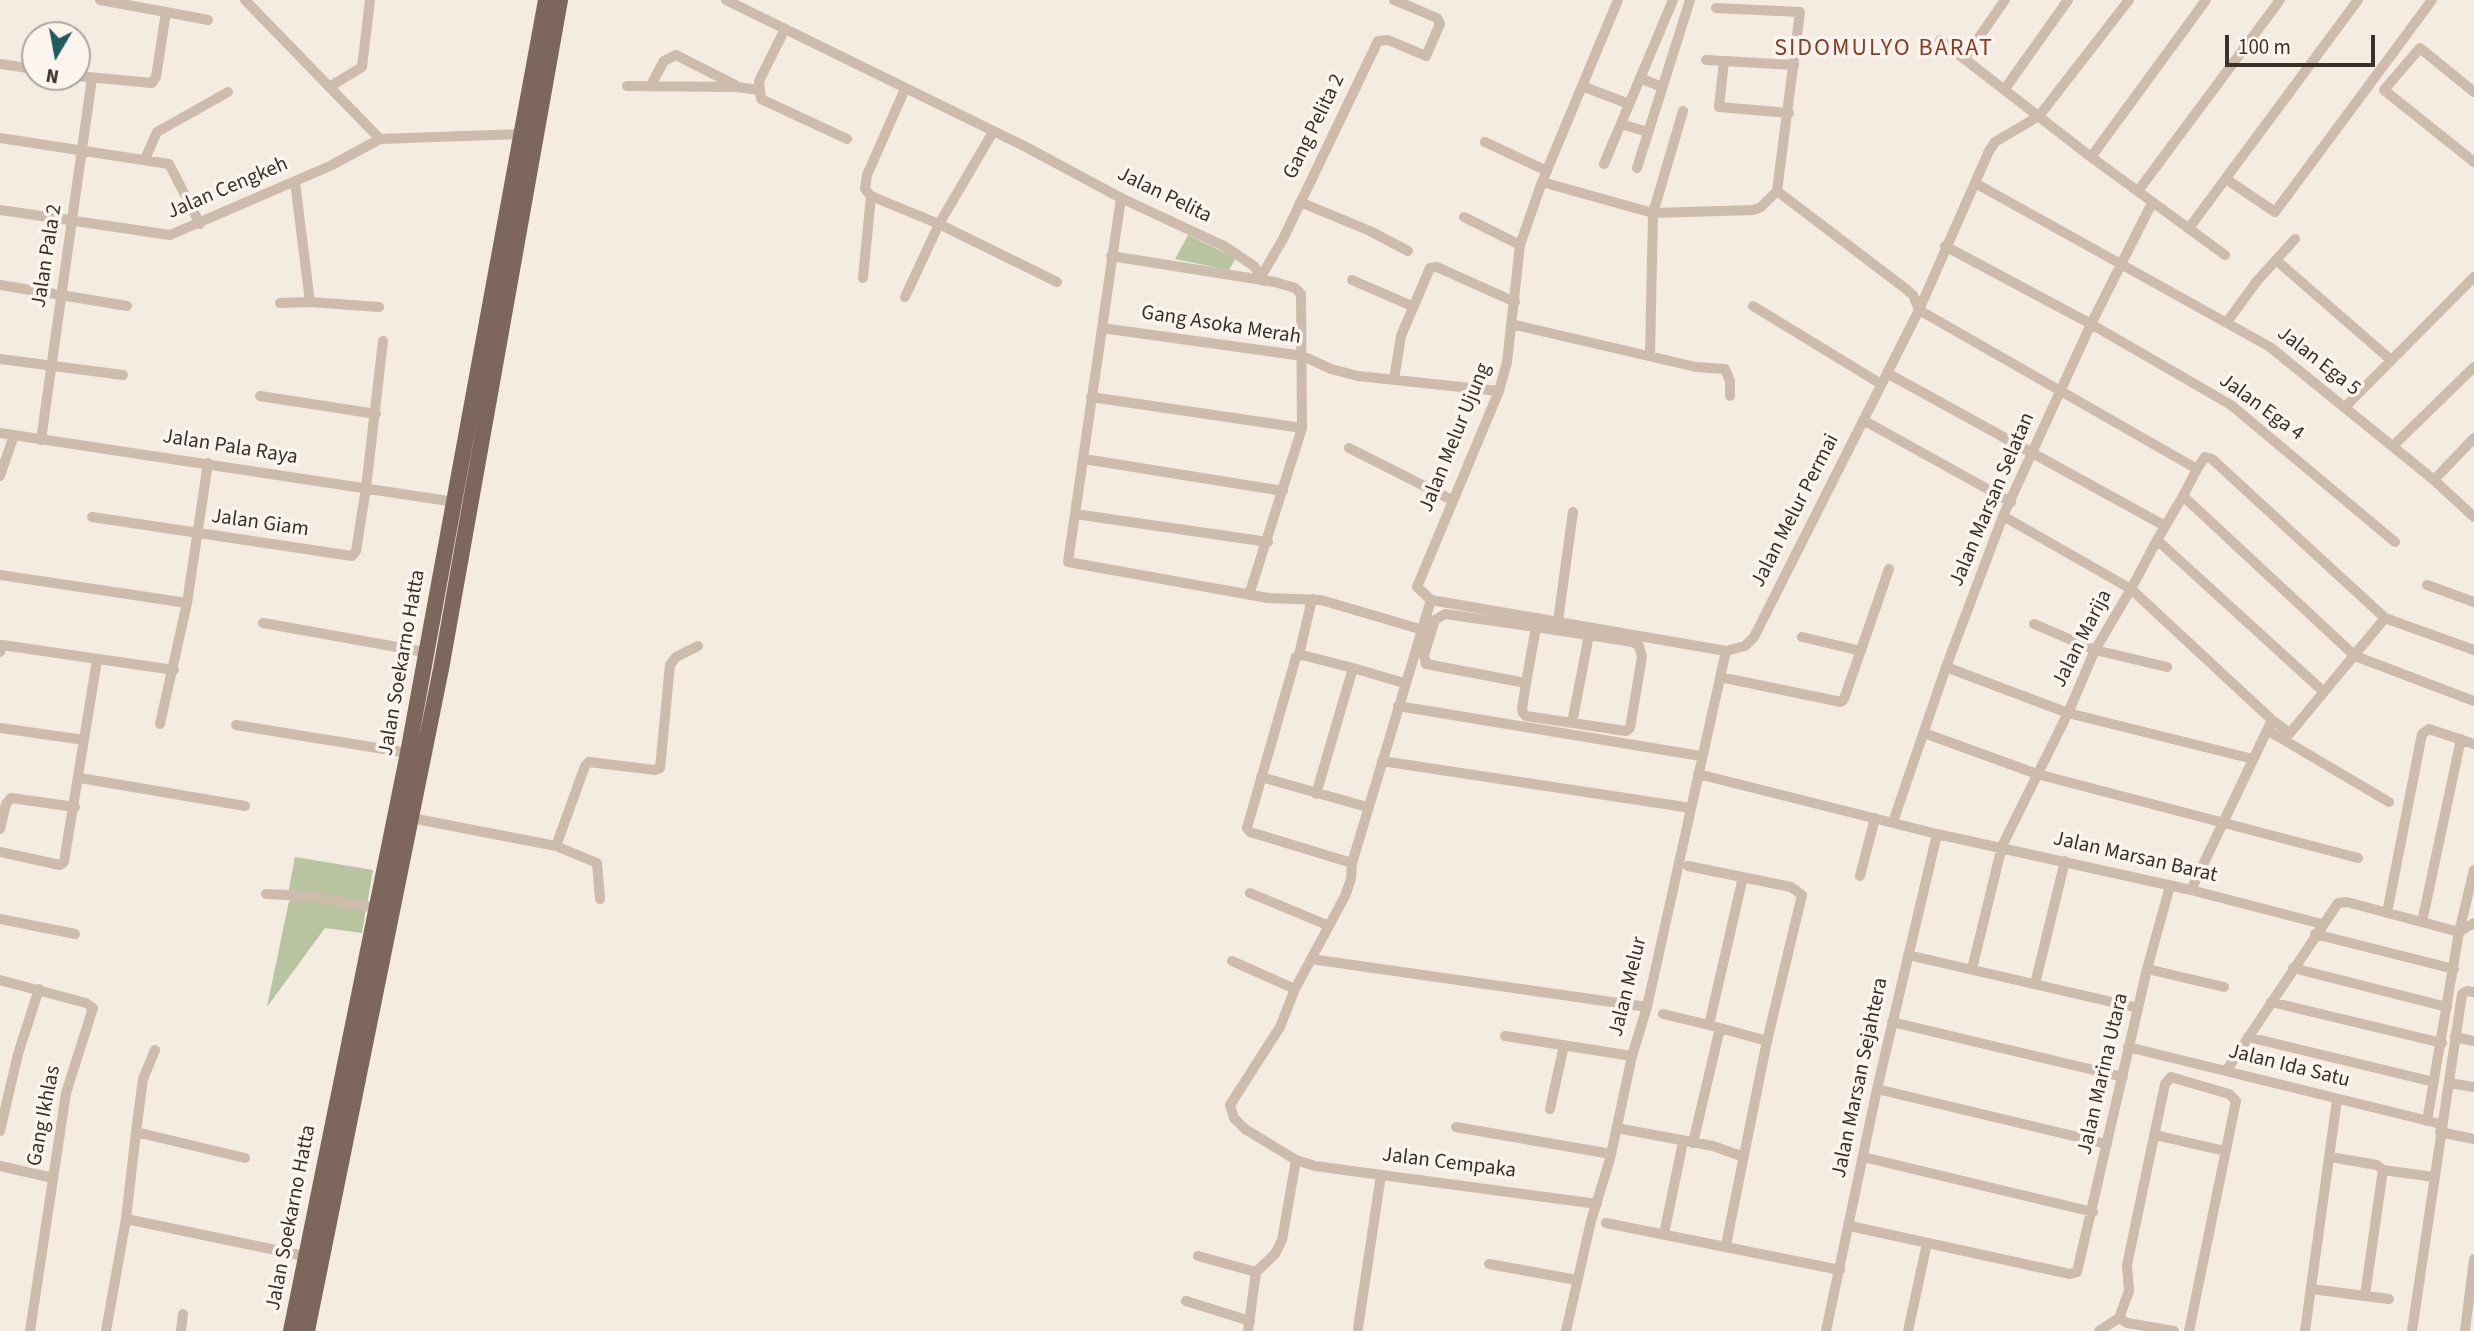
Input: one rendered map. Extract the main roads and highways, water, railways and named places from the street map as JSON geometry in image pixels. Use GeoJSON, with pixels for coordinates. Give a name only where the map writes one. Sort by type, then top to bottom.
{"type":"FeatureCollection","features":[{"type":"Feature","properties":{"kind":"main road","name":"Jalan Soekarno Hatta"},"geometry":{"type":"LineString","coordinates":[[307,1331],[371,977],[378,908],[546,0]]}},
{"type":"Feature","properties":{"kind":"main road","name":"Jalan Soekarno Hatta"},"geometry":{"type":"LineString","coordinates":[[291,1331],[305,1256],[411,818],[525,209],[560,0]]}},
{"type":"Feature","properties":{"kind":"main road"},"geometry":{"type":"LineString","coordinates":[[507,206],[525,209]]}},
{"type":"Feature","properties":{"kind":"main road"},"geometry":{"type":"LineString","coordinates":[[314,1296],[316,1331]]}},
{"type":"Feature","properties":{"kind":"district","name":"SIDOMULYO BARAT"},"geometry":{"type":"Point","coordinates":[1884,50]}}]}
